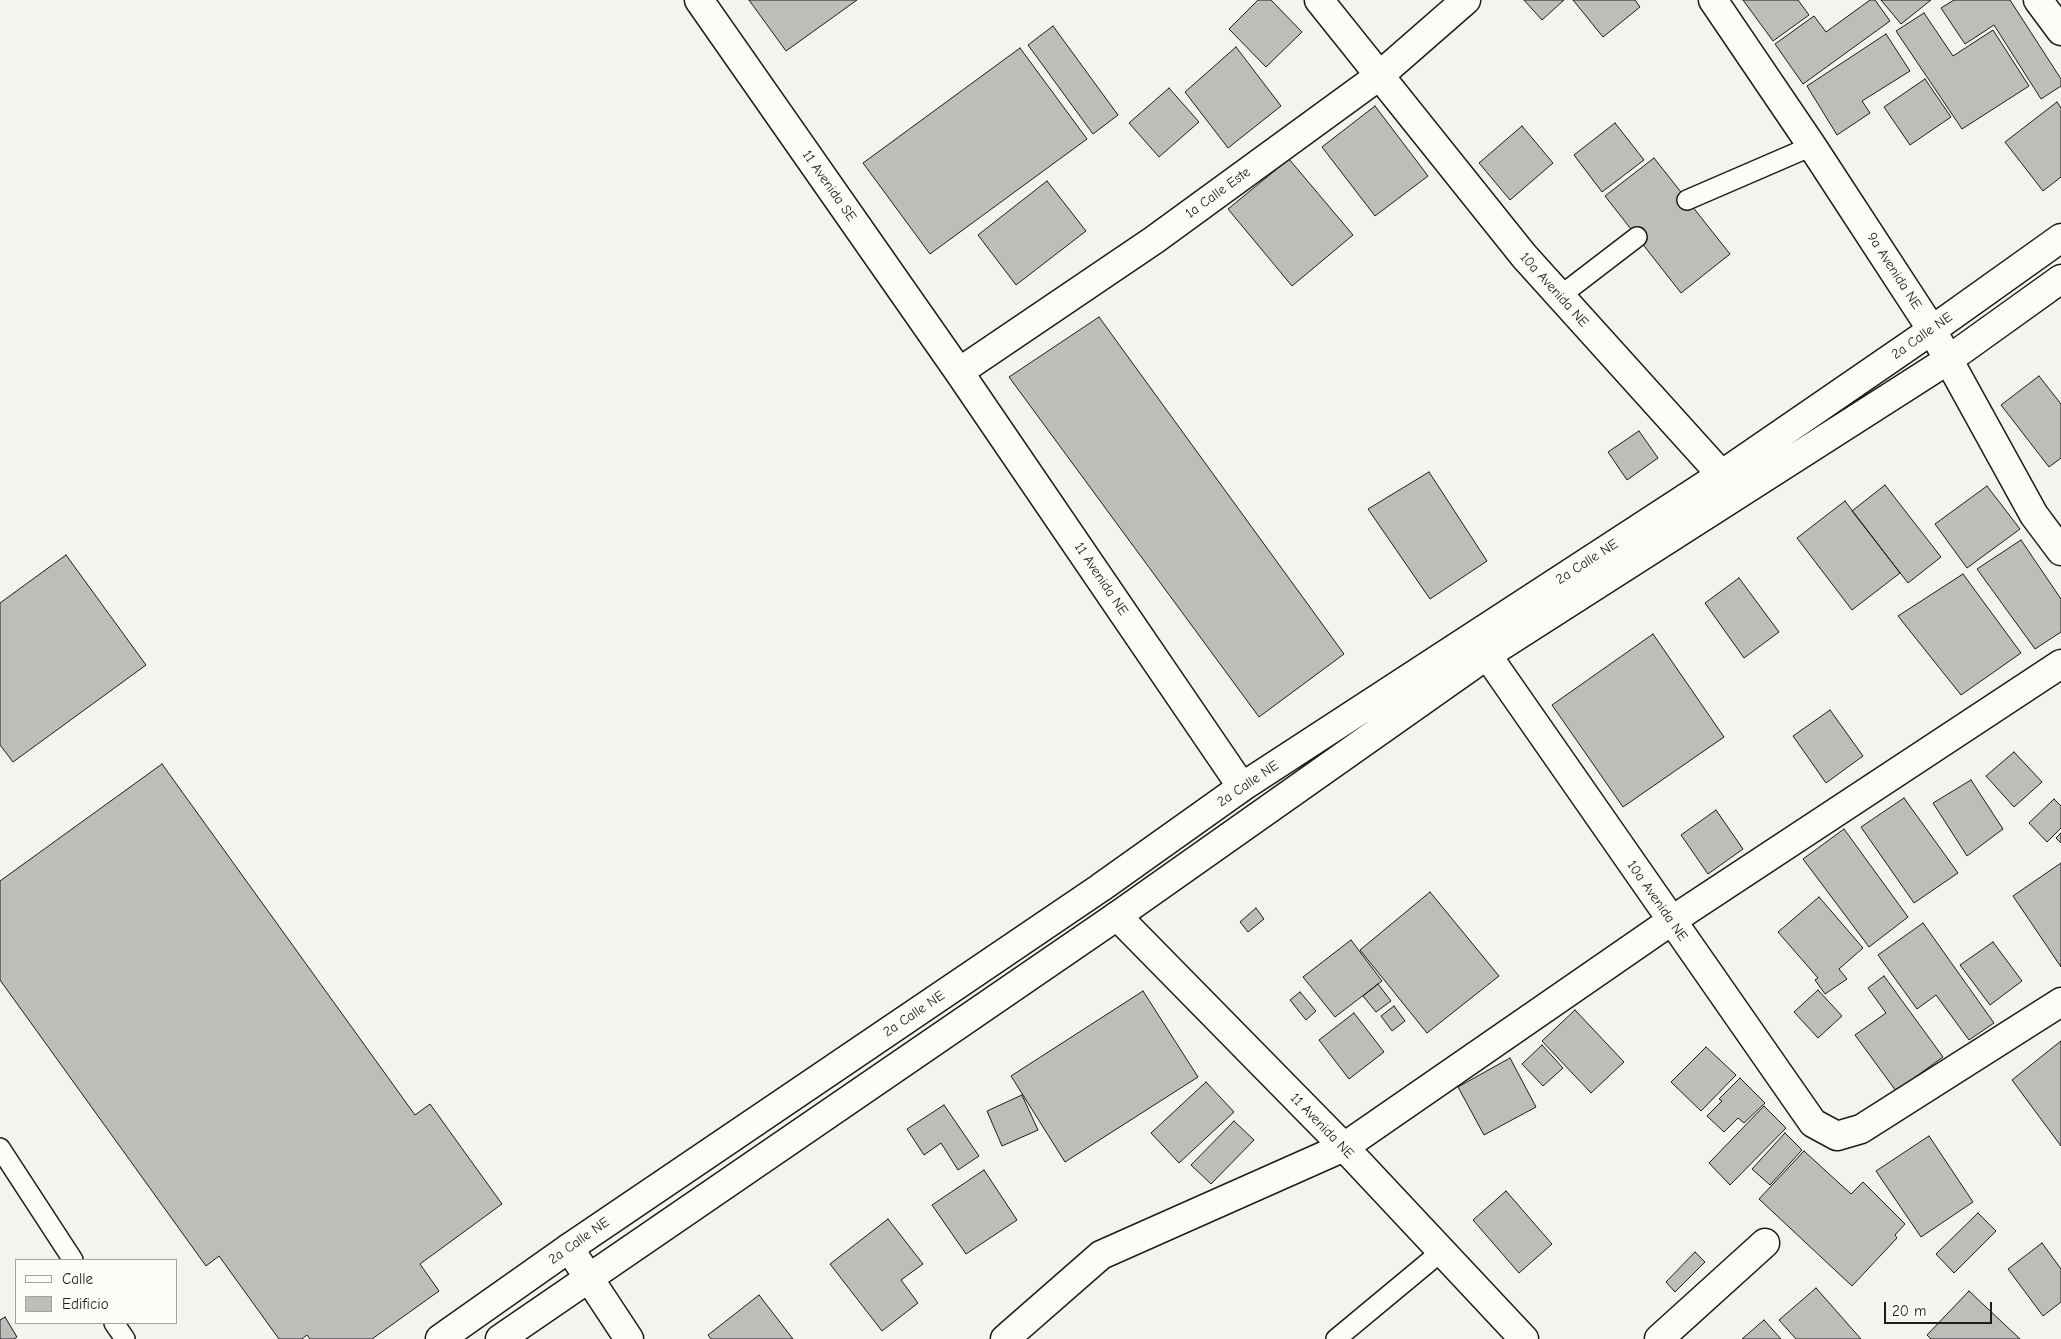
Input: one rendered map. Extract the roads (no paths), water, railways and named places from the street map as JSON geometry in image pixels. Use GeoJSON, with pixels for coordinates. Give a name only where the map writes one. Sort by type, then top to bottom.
{"type":"FeatureCollection","features":[{"type":"Feature","properties":{"kind":"street","name":"11 Avenida SE"},"geometry":{"type":"LineString","coordinates":[[699,0],[959,372]]}},
{"type":"Feature","properties":{"kind":"street","name":"10a Avenida NE"},"geometry":{"type":"LineString","coordinates":[[1319,0],[1524,256],[1739,495]]}},
{"type":"Feature","properties":{"kind":"street","name":"1a Calle Este"},"geometry":{"type":"LineString","coordinates":[[959,372],[1154,240],[1379,76],[1466,0]]}},
{"type":"Feature","properties":{"kind":"street","name":"9a Avenida NE"},"geometry":{"type":"LineString","coordinates":[[1713,0],[1812,146],[1932,330],[2034,515],[2061,551]]}},
{"type":"Feature","properties":{"kind":"street"},"geometry":{"type":"LineString","coordinates":[[2038,0],[2061,31]]}},
{"type":"Feature","properties":{"kind":"street","name":"2a Calle NE"},"geometry":{"type":"LineString","coordinates":[[440,1339],[569,1248],[1100,888],[1242,787],[1721,475],[1932,330],[2061,238]]}},
{"type":"Feature","properties":{"kind":"street","name":"2a Calle NE"},"geometry":{"type":"LineString","coordinates":[[500,1339],[1117,916],[1488,654],[1948,360],[2061,279]]}},
{"type":"Feature","properties":{"kind":"street","name":"11 Avenida NE"},"geometry":{"type":"LineString","coordinates":[[959,372],[1242,787]]}},
{"type":"Feature","properties":{"kind":"street","name":"10a Avenida NE"},"geometry":{"type":"LineString","coordinates":[[1488,654],[1812,1123],[1837,1136],[1860,1129],[2061,1002]]}},
{"type":"Feature","properties":{"kind":"street"},"geometry":{"type":"LineString","coordinates":[[1005,1339],[1101,1255],[1344,1148],[1671,921],[2061,664]]}},
{"type":"Feature","properties":{"kind":"street","name":"11 Avenida NE"},"geometry":{"type":"LineString","coordinates":[[1117,916],[1344,1148],[1524,1339]]}},
{"type":"Feature","properties":{"kind":"street"},"geometry":{"type":"LineString","coordinates":[[1659,1339],[1765,1243]]}},
{"type":"Feature","properties":{"kind":"street"},"geometry":{"type":"LineString","coordinates":[[569,1248],[629,1339]]}},
{"type":"Feature","properties":{"kind":"lane"},"geometry":{"type":"LineString","coordinates":[[1687,200],[1812,146]]}},
{"type":"Feature","properties":{"kind":"lane"},"geometry":{"type":"LineString","coordinates":[[1560,296],[1637,237]]}},
{"type":"Feature","properties":{"kind":"lane"},"geometry":{"type":"LineString","coordinates":[[0,1148],[72,1259]]}},
{"type":"Feature","properties":{"kind":"lane"},"geometry":{"type":"LineString","coordinates":[[1336,1339],[1442,1252]]}},
{"type":"Feature","properties":{"kind":"lane"},"geometry":{"type":"LineString","coordinates":[[115,1324],[125,1339]]}}]}
